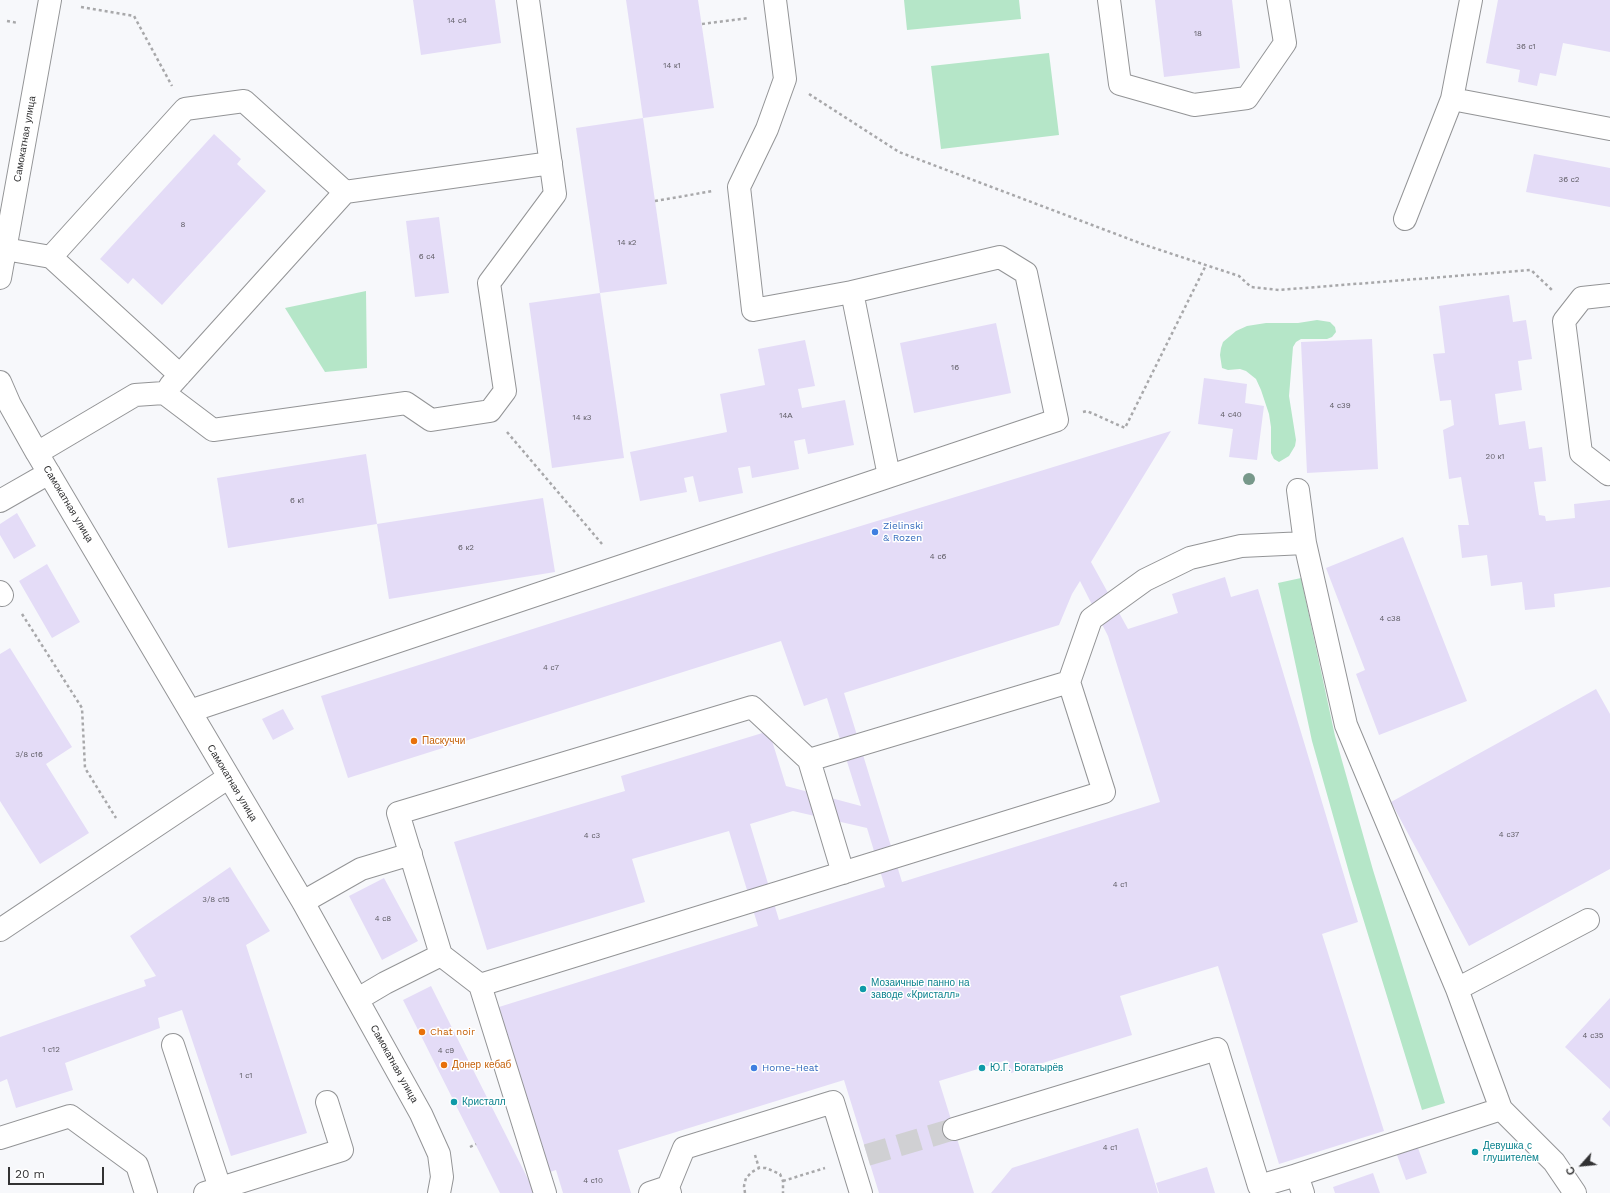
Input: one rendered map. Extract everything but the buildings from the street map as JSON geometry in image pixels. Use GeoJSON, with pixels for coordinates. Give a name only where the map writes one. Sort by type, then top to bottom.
{"type":"FeatureCollection","features":[{"type":"Feature","properties":{"kind":"street","name":"Самокатная улица"},"geometry":{"type":"LineString","coordinates":[[0,278],[5,249],[5,215],[50,0]]}},
{"type":"Feature","properties":{"kind":"street"},"geometry":{"type":"LineString","coordinates":[[37,453],[135,395],[164,393],[213,430],[406,403],[431,420],[490,411],[505,391],[489,283],[555,194],[528,0]]}},
{"type":"Feature","properties":{"kind":"street"},"geometry":{"type":"LineString","coordinates":[[1109,0],[1120,84],[1194,105],[1247,98],[1285,43],[1278,0]]}},
{"type":"Feature","properties":{"kind":"street"},"geometry":{"type":"LineString","coordinates":[[1405,219],[1452,99],[1471,0]]}},
{"type":"Feature","properties":{"kind":"street"},"geometry":{"type":"LineString","coordinates":[[190,711],[1057,420],[1026,273],[1000,257],[852,292],[753,310],[739,187],[767,129],[785,79],[776,7]]}},
{"type":"Feature","properties":{"kind":"street"},"geometry":{"type":"LineString","coordinates":[[1452,99],[1610,129]]}},
{"type":"Feature","properties":{"kind":"street"},"geometry":{"type":"LineString","coordinates":[[51,257],[185,109],[244,101],[345,192]]}},
{"type":"Feature","properties":{"kind":"street"},"geometry":{"type":"LineString","coordinates":[[164,393],[345,192],[551,163]]}},
{"type":"Feature","properties":{"kind":"street"},"geometry":{"type":"LineString","coordinates":[[5,249],[51,257],[180,375]]}},
{"type":"Feature","properties":{"kind":"street"},"geometry":{"type":"LineString","coordinates":[[852,292],[889,476]]}},
{"type":"Feature","properties":{"kind":"street"},"geometry":{"type":"LineString","coordinates":[[1610,295],[1582,298],[1564,321],[1581,453],[1608,474],[1610,473]]}},
{"type":"Feature","properties":{"kind":"street","name":"Самокатная улица"},"geometry":{"type":"LineString","coordinates":[[0,382],[10,405],[37,453],[303,902],[421,1114],[439,1154],[442,1177],[439,1193]]}},
{"type":"Feature","properties":{"kind":"street"},"geometry":{"type":"LineString","coordinates":[[0,501],[49,473]]}},
{"type":"Feature","properties":{"kind":"street"},"geometry":{"type":"LineString","coordinates":[[1298,490],[1305,543],[1346,725],[1457,989],[1501,1109],[1554,1162],[1575,1193]]}},
{"type":"Feature","properties":{"kind":"street"},"geometry":{"type":"LineString","coordinates":[[480,985],[1104,792],[1069,682],[1091,620],[1145,580],[1190,558],[1241,546],[1305,543]]}},
{"type":"Feature","properties":{"kind":"street"},"geometry":{"type":"LineString","coordinates":[[809,760],[1069,682]]}},
{"type":"Feature","properties":{"kind":"street"},"geometry":{"type":"LineString","coordinates":[[545,1193],[480,985],[441,955],[398,813],[752,707],[809,760],[843,873]]}},
{"type":"Feature","properties":{"kind":"street"},"geometry":{"type":"LineString","coordinates":[[0,930],[229,777]]}},
{"type":"Feature","properties":{"kind":"street"},"geometry":{"type":"LineString","coordinates":[[303,902],[361,869],[411,854]]}},
{"type":"Feature","properties":{"kind":"street"},"geometry":{"type":"LineString","coordinates":[[1457,989],[1588,920]]}},
{"type":"Feature","properties":{"kind":"street"},"geometry":{"type":"LineString","coordinates":[[358,999],[385,983],[441,955]]}},
{"type":"Feature","properties":{"kind":"street"},"geometry":{"type":"LineString","coordinates":[[173,1046],[212,1191],[342,1150],[328,1102]]}},
{"type":"Feature","properties":{"kind":"street"},"geometry":{"type":"LineString","coordinates":[[954,1129],[1217,1049],[1259,1186],[1300,1184],[1501,1109]]}},
{"type":"Feature","properties":{"kind":"street"},"geometry":{"type":"LineString","coordinates":[[663,1191],[684,1148],[833,1102],[859,1158],[861,1193]]}},
{"type":"Feature","properties":{"kind":"street"},"geometry":{"type":"LineString","coordinates":[[0,1138],[70,1116],[137,1165],[146,1193]]}},
{"type":"Feature","properties":{"kind":"path"},"geometry":{"type":"LineString","coordinates":[[80,7],[134,16],[185,109]]}},
{"type":"Feature","properties":{"kind":"path"},"geometry":{"type":"LineString","coordinates":[[702,24],[776,7]]}},
{"type":"Feature","properties":{"kind":"path"},"geometry":{"type":"LineString","coordinates":[[7,21],[18,23]]}},
{"type":"Feature","properties":{"kind":"path"},"geometry":{"type":"LineString","coordinates":[[785,79],[899,152],[1138,242],[1239,276],[1251,287],[1280,290],[1531,270],[1573,310]]}},
{"type":"Feature","properties":{"kind":"path"},"geometry":{"type":"LineString","coordinates":[[655,201],[739,187]]}},
{"type":"Feature","properties":{"kind":"path"},"geometry":{"type":"LineString","coordinates":[[1057,420],[1087,411],[1125,428],[1206,265]]}},
{"type":"Feature","properties":{"kind":"path"},"geometry":{"type":"LineString","coordinates":[[490,411],[621,566]]}},
{"type":"Feature","properties":{"kind":"path"},"geometry":{"type":"LineString","coordinates":[[1,594],[22,614],[82,708],[84,768],[131,842]]}},
{"type":"Feature","properties":{"kind":"path"},"geometry":{"type":"LineString","coordinates":[[470,1147],[476,1144]]}},
{"type":"Feature","properties":{"kind":"path"},"geometry":{"type":"LineString","coordinates":[[783,1181],[859,1158]]}},
{"type":"Feature","properties":{"kind":"path"},"geometry":{"type":"LineString","coordinates":[[745,1193],[744,1186],[746,1178],[759,1168],[766,1168],[780,1174],[783,1181],[783,1193]]}},
{"type":"Feature","properties":{"kind":"green space"},"geometry":{"type":"Polygon","coordinates":[[[904,0],[1019,0],[1021,19],[907,30],[904,0]]]}},
{"type":"Feature","properties":{"kind":"green space"},"geometry":{"type":"Polygon","coordinates":[[[1049,53],[1059,135],[941,149],[931,66],[1049,53]]]}},
{"type":"Feature","properties":{"kind":"green space"},"geometry":{"type":"Polygon","coordinates":[[[366,291],[367,368],[325,372],[285,308],[366,291]]]}},
{"type":"Feature","properties":{"kind":"green space"},"geometry":{"type":"Polygon","coordinates":[[[1317,320],[1330,322],[1335,327],[1336,332],[1332,337],[1327,339],[1301,339],[1296,342],[1293,347],[1289,396],[1296,440],[1295,446],[1289,456],[1279,462],[1274,459],[1271,453],[1271,427],[1269,414],[1256,379],[1246,371],[1240,369],[1228,370],[1222,368],[1220,355],[1221,348],[1223,342],[1236,331],[1247,326],[1266,323],[1298,323],[1317,320]]]}},
{"type":"Feature","properties":{"kind":"green space"},"geometry":{"type":"Polygon","coordinates":[[[1301,578],[1335,736],[1373,870],[1445,1103],[1422,1110],[1350,876],[1312,741],[1278,583],[1301,578]]]}},
{"type":"Feature","properties":{"kind":"tunnel"},"geometry":{"type":"LineString","coordinates":[[867,1155],[954,1129]]}},
{"type":"Feature","properties":{"kind":"place","name":"Zielinski & Rozen"},"geometry":{"type":"Point","coordinates":[875,532]}},
{"type":"Feature","properties":{"kind":"place","name":"Паскуччи"},"geometry":{"type":"Point","coordinates":[414,741]}},
{"type":"Feature","properties":{"kind":"place","name":"Мозаичные панно на заводе «Кристалл»"},"geometry":{"type":"Point","coordinates":[863,989]}},
{"type":"Feature","properties":{"kind":"place","name":"Chat noir"},"geometry":{"type":"Point","coordinates":[422,1032]}},
{"type":"Feature","properties":{"kind":"place","name":"Донер кебаб"},"geometry":{"type":"Point","coordinates":[444,1065]}},
{"type":"Feature","properties":{"kind":"place","name":"Home-Heat"},"geometry":{"type":"Point","coordinates":[754,1068]}},
{"type":"Feature","properties":{"kind":"place","name":"Ю.Г. Богатырёв"},"geometry":{"type":"Point","coordinates":[982,1068]}},
{"type":"Feature","properties":{"kind":"place","name":"Кристалл"},"geometry":{"type":"Point","coordinates":[454,1102]}},
{"type":"Feature","properties":{"kind":"place","name":"Девушка с глушителем"},"geometry":{"type":"Point","coordinates":[1475,1152]}}]}
